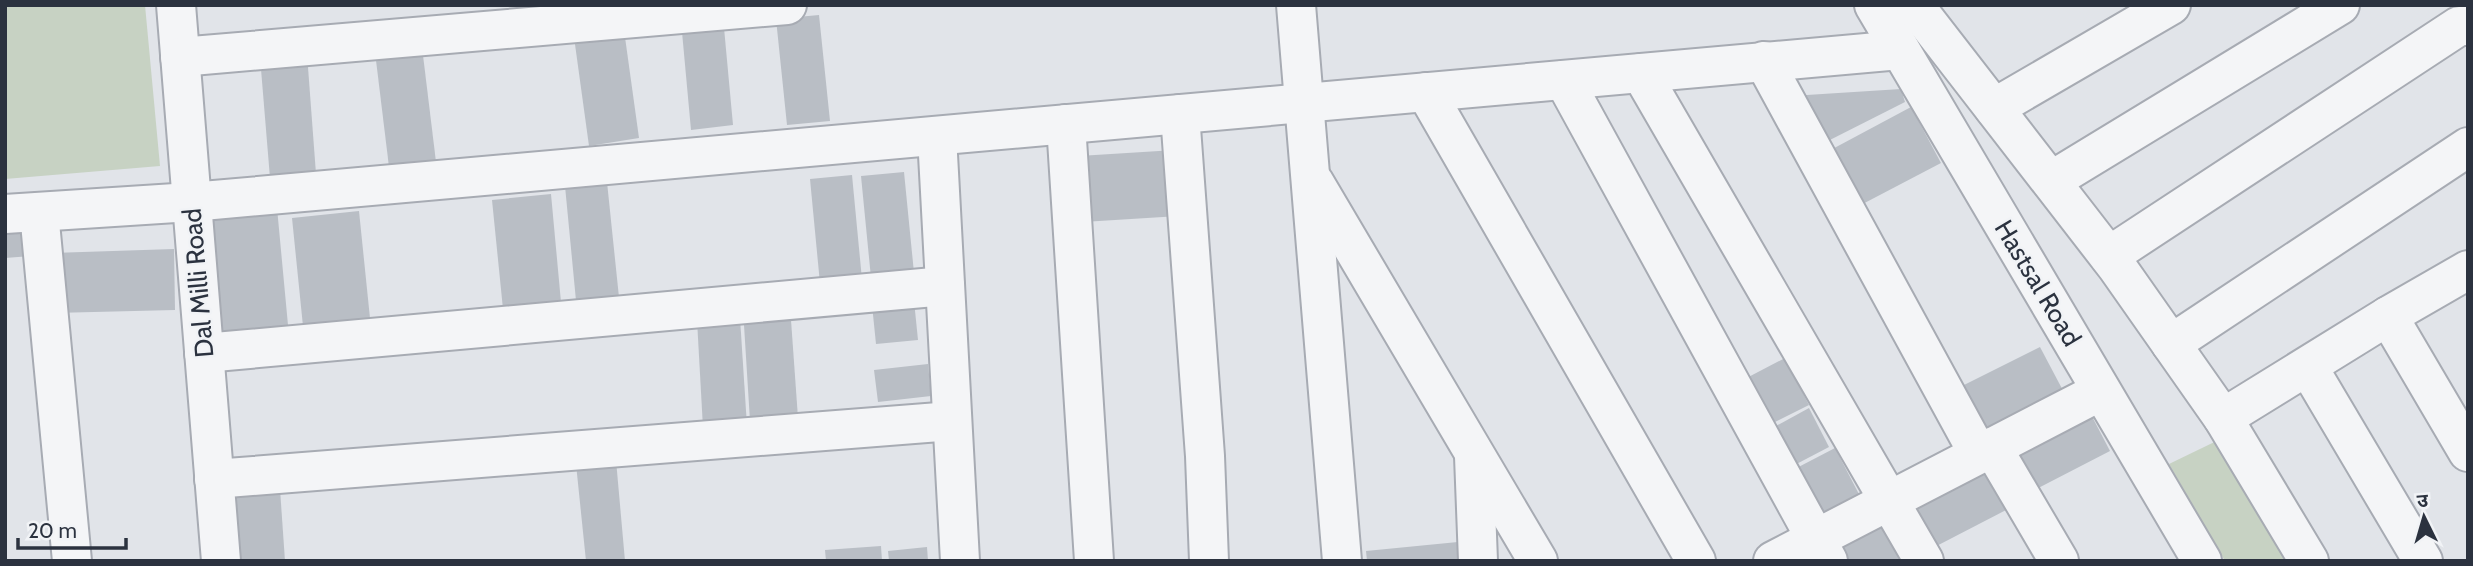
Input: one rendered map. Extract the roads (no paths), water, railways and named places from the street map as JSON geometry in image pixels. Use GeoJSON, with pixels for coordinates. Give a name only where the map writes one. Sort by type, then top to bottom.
{"type":"FeatureCollection","features":[{"type":"Feature","properties":{"kind":"street","name":"Dal Milli Road"},"geometry":{"type":"LineString","coordinates":[[176,5],[221,561]]}},
{"type":"Feature","properties":{"kind":"street"},"geometry":{"type":"LineString","coordinates":[[180,57],[787,5]]}},
{"type":"Feature","properties":{"kind":"street"},"geometry":{"type":"LineString","coordinates":[[1296,5],[1342,561]]}},
{"type":"Feature","properties":{"kind":"street","name":"Hastsal Road"},"geometry":{"type":"LineString","coordinates":[[1874,5],[2202,561]]}},
{"type":"Feature","properties":{"kind":"street"},"geometry":{"type":"LineString","coordinates":[[1914,5],[2109,256],[2223,418],[2309,561]]}},
{"type":"Feature","properties":{"kind":"street"},"geometry":{"type":"LineString","coordinates":[[1994,108],[2171,5]]}},
{"type":"Feature","properties":{"kind":"street"},"geometry":{"type":"LineString","coordinates":[[2051,181],[2340,5]]}},
{"type":"Feature","properties":{"kind":"street"},"geometry":{"type":"LineString","coordinates":[[2109,256],[2460,25]]}},
{"type":"Feature","properties":{"kind":"street"},"geometry":{"type":"LineString","coordinates":[[72,561],[22,213],[191,202],[1900,50]]}},
{"type":"Feature","properties":{"kind":"street"},"geometry":{"type":"LineString","coordinates":[[1764,61],[1985,450],[2059,561]]}},
{"type":"Feature","properties":{"kind":"street"},"geometry":{"type":"LineString","coordinates":[[1641,73],[1924,561]]}},
{"type":"Feature","properties":{"kind":"street"},"geometry":{"type":"LineString","coordinates":[[1564,80],[1821,549]]}},
{"type":"Feature","properties":{"kind":"street"},"geometry":{"type":"LineString","coordinates":[[1426,92],[1696,561]]}},
{"type":"Feature","properties":{"kind":"street"},"geometry":{"type":"LineString","coordinates":[[1180,114],[1205,456],[1209,561]]}},
{"type":"Feature","properties":{"kind":"street"},"geometry":{"type":"LineString","coordinates":[[1066,124],[1094,561]]}},
{"type":"Feature","properties":{"kind":"street"},"geometry":{"type":"LineString","coordinates":[[937,136],[960,561]]}},
{"type":"Feature","properties":{"kind":"street"},"geometry":{"type":"LineString","coordinates":[[2171,344],[2468,147]]}},
{"type":"Feature","properties":{"kind":"street"},"geometry":{"type":"LineString","coordinates":[[1310,174],[1538,561]]}},
{"type":"Feature","properties":{"kind":"street"},"geometry":{"type":"LineString","coordinates":[[2223,418],[2468,270]]}},
{"type":"Feature","properties":{"kind":"street"},"geometry":{"type":"LineString","coordinates":[[204,353],[945,286]]}},
{"type":"Feature","properties":{"kind":"street"},"geometry":{"type":"LineString","coordinates":[[2388,316],[2468,452]]}},
{"type":"Feature","properties":{"kind":"street"},"geometry":{"type":"LineString","coordinates":[[2308,367],[2423,561]]}},
{"type":"Feature","properties":{"kind":"street"},"geometry":{"type":"LineString","coordinates":[[1773,561],[1821,549],[1889,499],[2101,391]]}},
{"type":"Feature","properties":{"kind":"street"},"geometry":{"type":"LineString","coordinates":[[214,479],[953,421]]}},
{"type":"Feature","properties":{"kind":"street"},"geometry":{"type":"LineString","coordinates":[[1474,451],[1478,561]]}}]}
